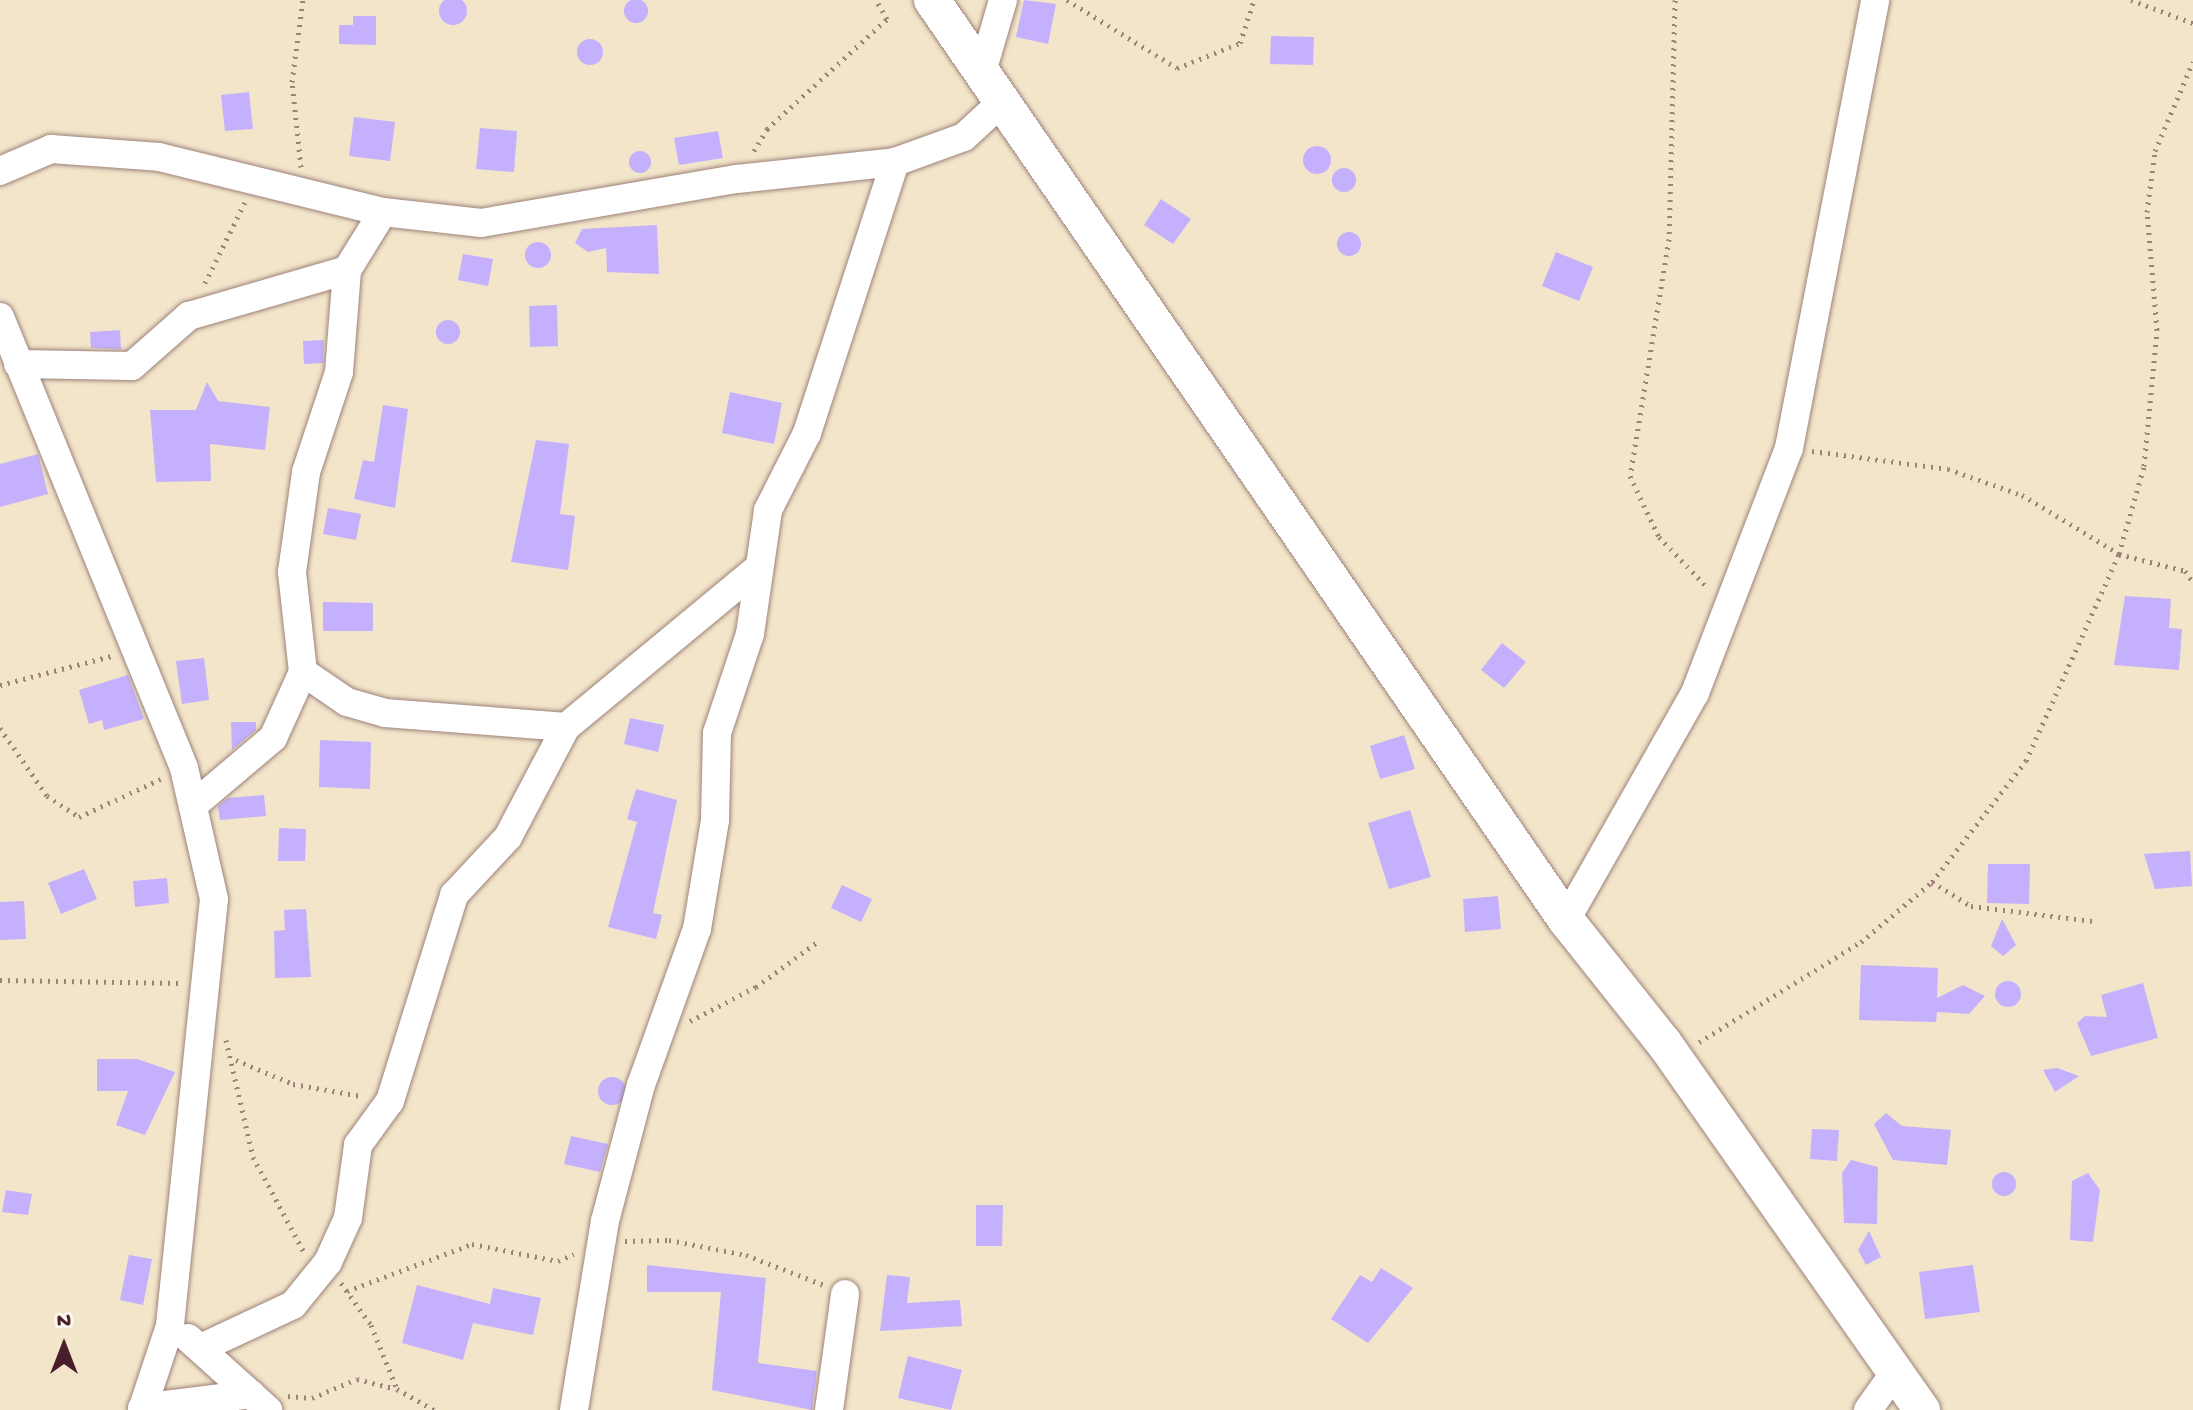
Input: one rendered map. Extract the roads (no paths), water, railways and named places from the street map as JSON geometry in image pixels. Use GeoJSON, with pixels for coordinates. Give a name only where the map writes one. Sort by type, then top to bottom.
{"type":"FeatureCollection","features":[{"type":"Feature","properties":{"kind":"main road"},"geometry":{"type":"LineString","coordinates":[[932,0],[1566,920],[1676,1060],[1922,1410]]}},
{"type":"Feature","properties":{"kind":"street"},"geometry":{"type":"LineString","coordinates":[[982,72],[1003,0]]}},
{"type":"Feature","properties":{"kind":"street"},"geometry":{"type":"LineString","coordinates":[[1566,920],[1695,693],[1789,448],[1875,0]]}},
{"type":"Feature","properties":{"kind":"street"},"geometry":{"type":"LineString","coordinates":[[0,171],[51,149],[159,157],[383,212],[481,223],[737,179],[895,162],[964,137],[1003,101]]}},
{"type":"Feature","properties":{"kind":"street"},"geometry":{"type":"LineString","coordinates":[[574,1410],[605,1221],[659,1033],[697,929],[715,820],[717,733],[750,634],[756,570],[768,510],[807,433],[895,162]]}},
{"type":"Feature","properties":{"kind":"street"},"geometry":{"type":"LineString","coordinates":[[196,803],[273,738],[303,672],[292,572],[306,472],[339,372],[347,270],[383,212]]}},
{"type":"Feature","properties":{"kind":"street"},"geometry":{"type":"LineString","coordinates":[[18,364],[132,366],[189,316],[347,270]]}},
{"type":"Feature","properties":{"kind":"street"},"geometry":{"type":"LineString","coordinates":[[0,317],[184,768],[196,803],[214,899],[170,1326],[142,1409],[260,1402]]}},
{"type":"Feature","properties":{"kind":"street"},"geometry":{"type":"LineString","coordinates":[[201,1348],[293,1305],[328,1262],[348,1218],[358,1145],[390,1101],[454,895],[508,837],[566,727],[756,570]]}},
{"type":"Feature","properties":{"kind":"street"},"geometry":{"type":"LineString","coordinates":[[303,672],[347,702],[385,713],[566,727]]}},
{"type":"Feature","properties":{"kind":"street"},"geometry":{"type":"LineString","coordinates":[[829,1410],[845,1294]]}},
{"type":"Feature","properties":{"kind":"street"},"geometry":{"type":"LineString","coordinates":[[170,1326],[201,1348],[260,1402]]}},
{"type":"Feature","properties":{"kind":"street"},"geometry":{"type":"LineString","coordinates":[[1868,1410],[1895,1372]]}}]}
